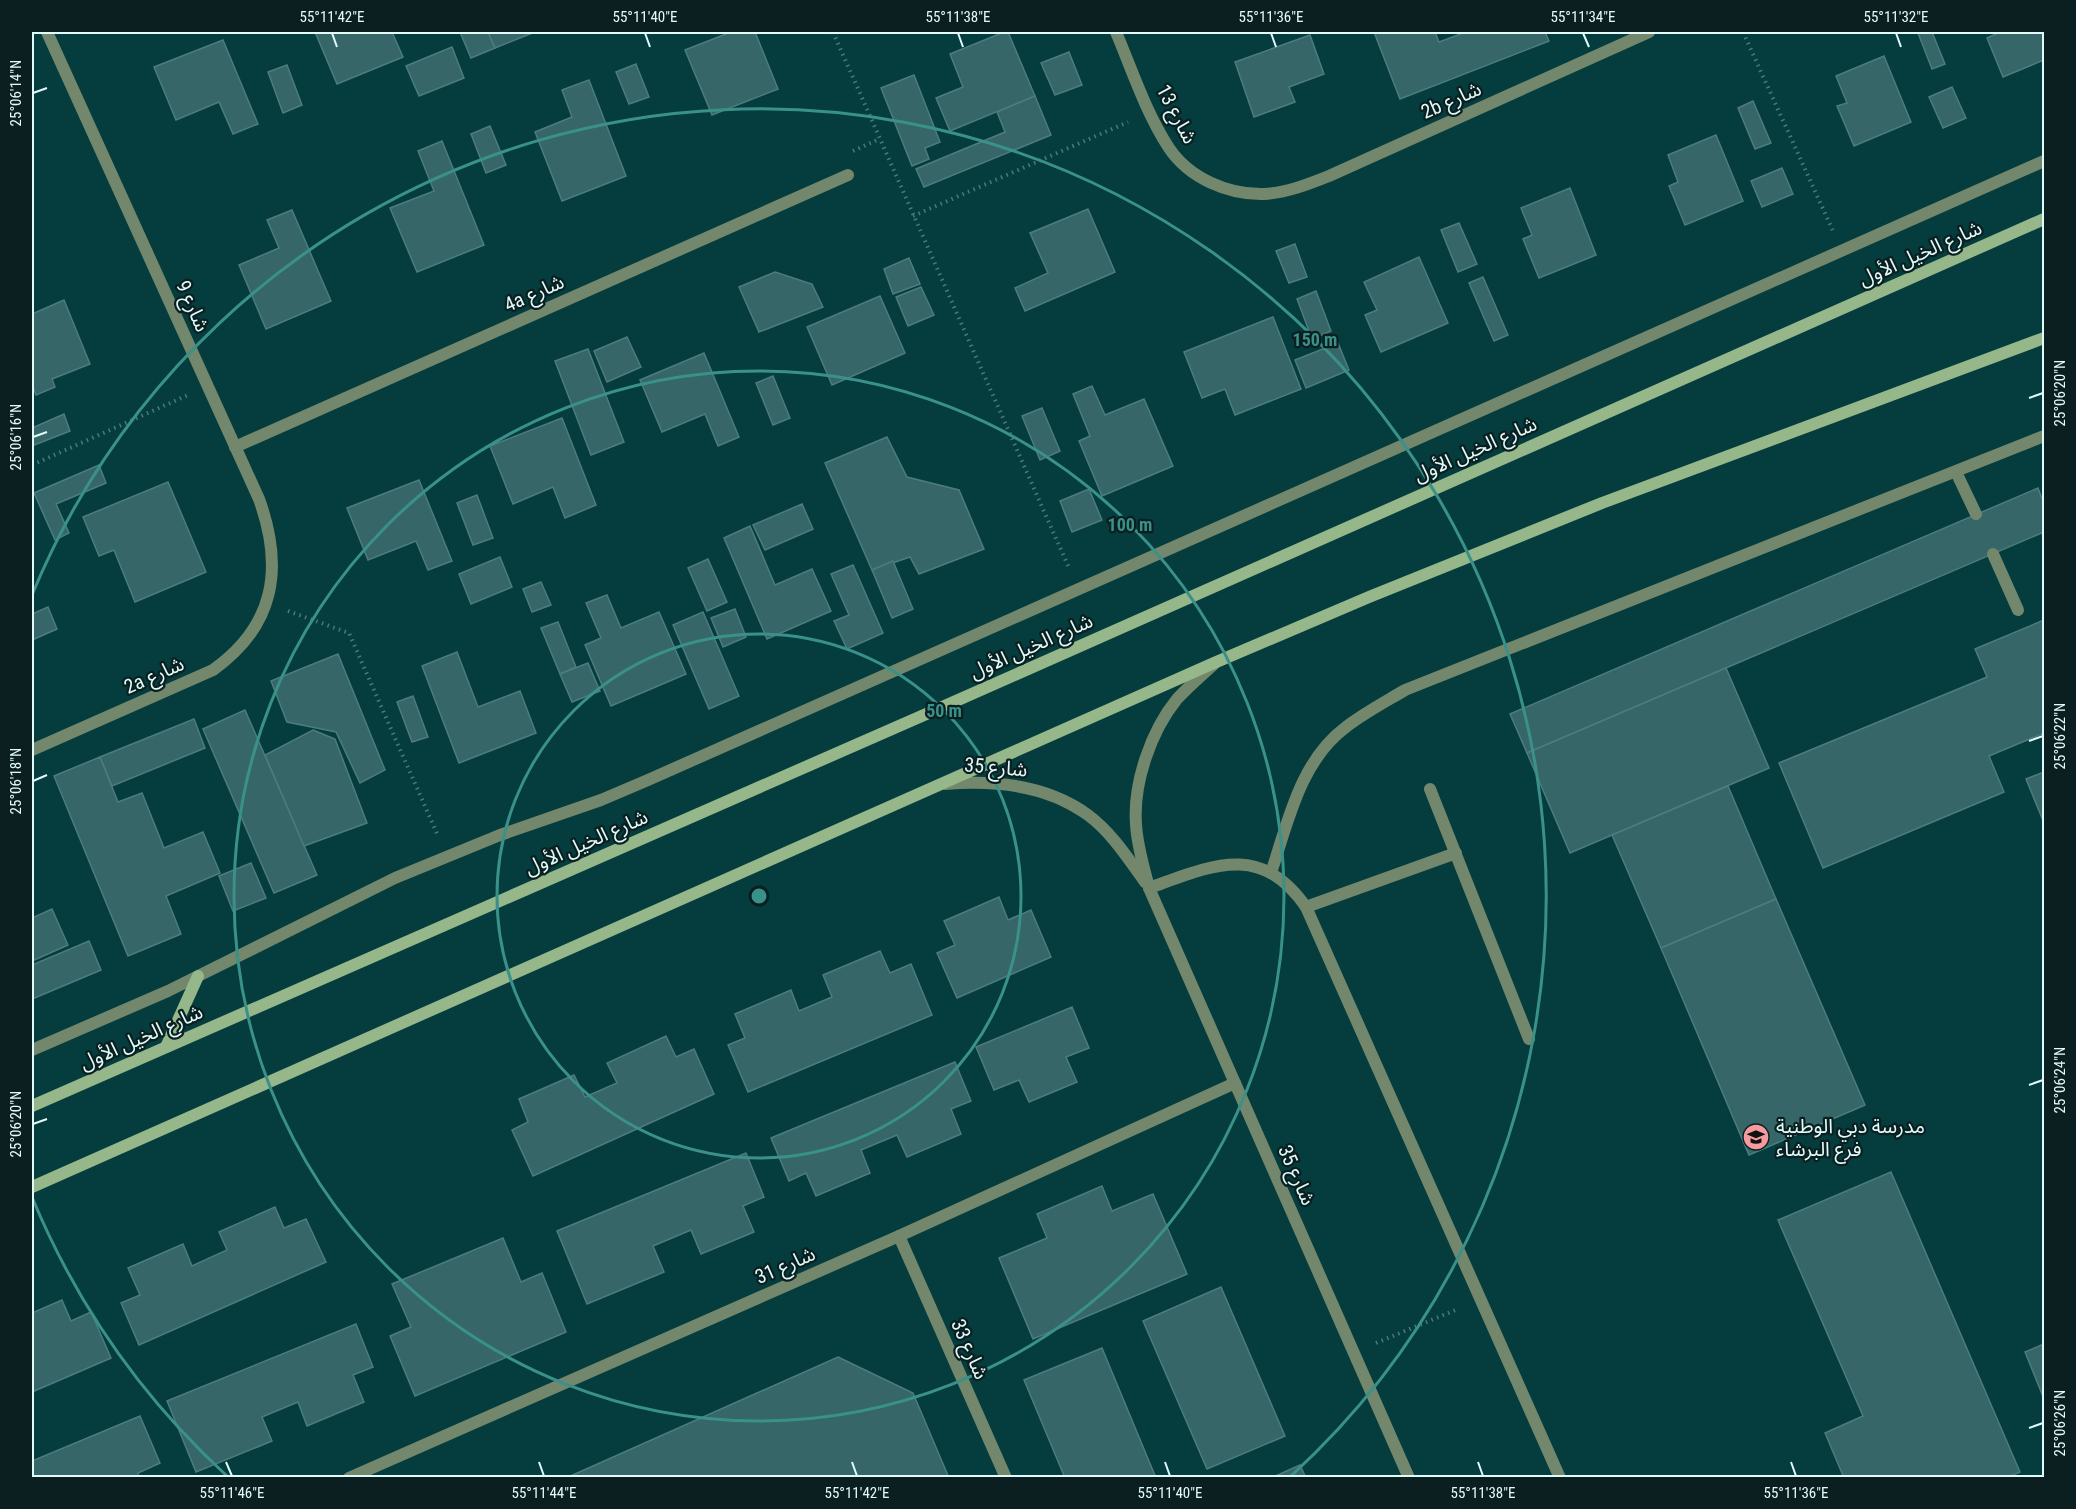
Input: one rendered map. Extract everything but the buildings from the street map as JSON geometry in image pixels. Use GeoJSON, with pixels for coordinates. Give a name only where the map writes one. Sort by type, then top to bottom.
{"type":"FeatureCollection","features":[{"type":"Feature","properties":{"kind":"main road","name":"شارع الخيل الأول"},"geometry":{"type":"LineString","coordinates":[[32,1106],[940,708],[2044,219]]}},
{"type":"Feature","properties":{"kind":"main road"},"geometry":{"type":"LineString","coordinates":[[32,1187],[1369,597],[1602,503],[2044,338]]}},
{"type":"Feature","properties":{"kind":"main road"},"geometry":{"type":"LineString","coordinates":[[166,1047],[198,976]]}},
{"type":"Feature","properties":{"kind":"street","name":"شارع 9"},"geometry":{"type":"LineString","coordinates":[[47,32],[268,524],[273,550],[272,577],[267,604]]}},
{"type":"Feature","properties":{"kind":"street","name":"شارع 13"},"geometry":{"type":"LineString","coordinates":[[1116,32],[1170,150],[1194,173],[1222,188],[1244,193],[1265,194]]}},
{"type":"Feature","properties":{"kind":"street","name":"2b شارع"},"geometry":{"type":"LineString","coordinates":[[1265,194],[1309,184],[1329,176],[1642,33]]}},
{"type":"Feature","properties":{"kind":"street"},"geometry":{"type":"LineString","coordinates":[[32,1050],[198,976],[343,903],[447,855],[610,796],[2044,161]]}},
{"type":"Feature","properties":{"kind":"street","name":"4a شارع"},"geometry":{"type":"LineString","coordinates":[[235,447],[848,175]]}},
{"type":"Feature","properties":{"kind":"street"},"geometry":{"type":"LineString","coordinates":[[1271,873],[1303,781],[1315,759],[1345,727],[1405,690],[2044,436]]}},
{"type":"Feature","properties":{"kind":"street"},"geometry":{"type":"LineString","coordinates":[[1956,472],[1976,514]]}},
{"type":"Feature","properties":{"kind":"street"},"geometry":{"type":"LineString","coordinates":[[1993,554],[2018,610]]}},
{"type":"Feature","properties":{"kind":"street","name":"2a شارع"},"geometry":{"type":"LineString","coordinates":[[32,750],[213,670],[231,658],[246,642],[267,604]]}},
{"type":"Feature","properties":{"kind":"street","name":"شارع 35"},"geometry":{"type":"LineString","coordinates":[[1149,888],[1136,824],[1138,791],[1146,759],[1159,728],[1177,700],[1215,663]]}},
{"type":"Feature","properties":{"kind":"street","name":"شارع 35"},"geometry":{"type":"LineString","coordinates":[[943,784],[973,782],[1003,784],[1033,790],[1060,800],[1087,814],[1105,830],[1121,848],[1149,888],[1409,1478]]}},
{"type":"Feature","properties":{"kind":"street"},"geometry":{"type":"LineString","coordinates":[[1430,789],[1529,1039]]}},
{"type":"Feature","properties":{"kind":"street"},"geometry":{"type":"LineString","coordinates":[[1306,907],[1456,853]]}},
{"type":"Feature","properties":{"kind":"street"},"geometry":{"type":"LineString","coordinates":[[1149,888],[1206,868],[1222,864],[1239,864],[1271,873],[1285,882],[1306,907],[1560,1478]]}},
{"type":"Feature","properties":{"kind":"street","name":"شارع 31"},"geometry":{"type":"LineString","coordinates":[[349,1478],[899,1236],[1235,1083]]}},
{"type":"Feature","properties":{"kind":"street","name":"شارع 33"},"geometry":{"type":"LineString","coordinates":[[899,1236],[1006,1478]]}},
{"type":"Feature","properties":{"kind":"path"},"geometry":{"type":"LineString","coordinates":[[833,32],[1079,590]]}},
{"type":"Feature","properties":{"kind":"path"},"geometry":{"type":"LineString","coordinates":[[1743,32],[1841,250]]}},
{"type":"Feature","properties":{"kind":"path"},"geometry":{"type":"LineString","coordinates":[[913,216],[1151,112]]}},
{"type":"Feature","properties":{"kind":"path"},"geometry":{"type":"LineString","coordinates":[[32,465],[208,387]]}},
{"type":"Feature","properties":{"kind":"path"},"geometry":{"type":"LineString","coordinates":[[267,604],[349,633],[447,855]]}},
{"type":"Feature","properties":{"kind":"path"},"geometry":{"type":"LineString","coordinates":[[1353,1352],[1481,1299]]}},
{"type":"Feature","properties":{"kind":"place","name":"مدرسة دبي الوطنية فرع البرشاء"},"geometry":{"type":"Point","coordinates":[1756,1137]}}]}
